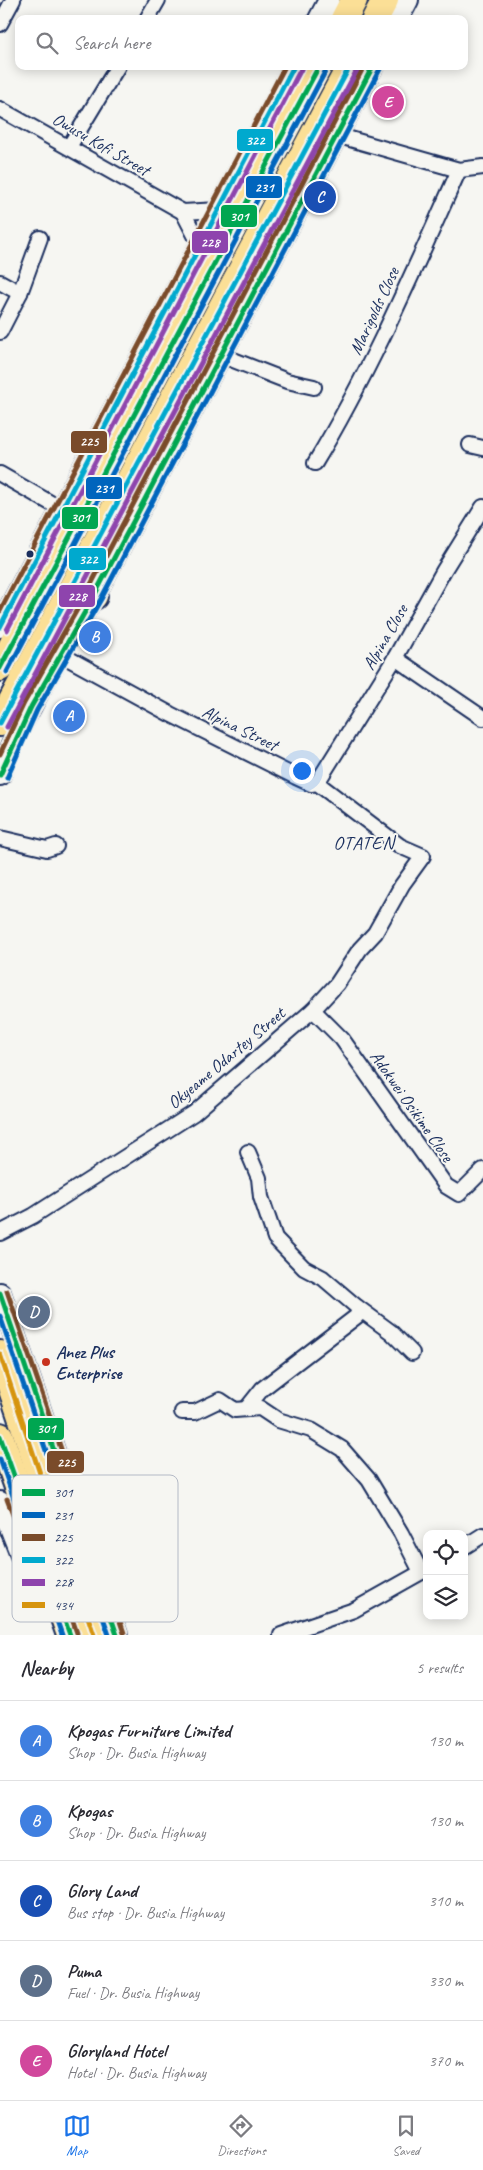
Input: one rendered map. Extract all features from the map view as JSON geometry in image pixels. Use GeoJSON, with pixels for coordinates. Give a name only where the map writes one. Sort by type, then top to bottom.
{"type":"FeatureCollection","features":[{"type":"Feature","properties":{"kind":"highway"},"geometry":{"type":"LineString","coordinates":[[346,15],[354,0]]}},
{"type":"Feature","properties":{"kind":"highway"},"geometry":{"type":"LineString","coordinates":[[377,15],[385,0]]}},
{"type":"Feature","properties":{"kind":"highway"},"geometry":{"type":"LineString","coordinates":[[0,668],[317,70]]}},
{"type":"Feature","properties":{"kind":"highway"},"geometry":{"type":"LineString","coordinates":[[0,723],[64,603],[210,351],[274,209],[348,70]]}},
{"type":"Feature","properties":{"kind":"highway"},"geometry":{"type":"LineString","coordinates":[[249,196],[257,191],[267,192],[273,199],[274,209]]}},
{"type":"Feature","properties":{"kind":"highway"},"geometry":{"type":"LineString","coordinates":[[64,603],[94,596]]}},
{"type":"Feature","properties":{"kind":"highway"},"geometry":{"type":"LineString","coordinates":[[0,1354],[42,1475]]}},
{"type":"Feature","properties":{"kind":"highway"},"geometry":{"type":"LineString","coordinates":[[0,1407],[16,1456],[31,1475]]}},
{"type":"Feature","properties":{"kind":"highway"},"geometry":{"type":"LineString","coordinates":[[0,1436],[14,1475]]}},
{"type":"Feature","properties":{"kind":"highway"},"geometry":{"type":"LineString","coordinates":[[66,1622],[70,1635]]}},
{"type":"Feature","properties":{"kind":"highway"},"geometry":{"type":"LineString","coordinates":[[90,1622],[94,1635]]}},
{"type":"Feature","properties":{"kind":"street"},"geometry":{"type":"LineString","coordinates":[[0,24],[14,0]]}},
{"type":"Feature","properties":{"kind":"street"},"geometry":{"type":"LineString","coordinates":[[149,15],[158,0]]}},
{"type":"Feature","properties":{"kind":"street"},"geometry":{"type":"LineString","coordinates":[[321,15],[329,0]]}},
{"type":"Feature","properties":{"kind":"street"},"geometry":{"type":"LineString","coordinates":[[400,15],[408,0]]}},
{"type":"Feature","properties":{"kind":"street"},"geometry":{"type":"LineString","coordinates":[[69,147],[116,70]]}},
{"type":"Feature","properties":{"kind":"street"},"geometry":{"type":"LineString","coordinates":[[0,627],[292,70]]}},
{"type":"Feature","properties":{"kind":"street"},"geometry":{"type":"LineString","coordinates":[[0,775],[7,756],[60,654],[94,596],[210,351],[336,135],[371,70]]}},
{"type":"Feature","properties":{"kind":"street","name":"Owusu Kofi Street"},"geometry":{"type":"LineString","coordinates":[[0,109],[183,212]]}},
{"type":"Feature","properties":{"kind":"street"},"geometry":{"type":"LineString","coordinates":[[336,135],[459,170],[483,167]]}},
{"type":"Feature","properties":{"kind":"street","name":"Marigolds Close"},"geometry":{"type":"LineString","coordinates":[[315,463],[345,413],[370,364],[459,170]]}},
{"type":"Feature","properties":{"kind":"street"},"geometry":{"type":"LineString","coordinates":[[200,245],[183,212],[219,210]]}},
{"type":"Feature","properties":{"kind":"street"},"geometry":{"type":"LineString","coordinates":[[0,332],[20,293],[40,238]]}},
{"type":"Feature","properties":{"kind":"street"},"geometry":{"type":"LineString","coordinates":[[0,282],[20,293]]}},
{"type":"Feature","properties":{"kind":"street"},"geometry":{"type":"LineString","coordinates":[[210,351],[287,381],[314,387]]}},
{"type":"Feature","properties":{"kind":"street"},"geometry":{"type":"LineString","coordinates":[[0,474],[61,509]]}},
{"type":"Feature","properties":{"kind":"street","name":"Alpina Close"},"geometry":{"type":"LineString","coordinates":[[317,784],[395,658],[444,570],[483,507]]}},
{"type":"Feature","properties":{"kind":"street","name":"Alpina Street"},"geometry":{"type":"LineString","coordinates":[[60,654],[170,714],[296,777],[317,784],[400,846],[423,856]]}},
{"type":"Feature","properties":{"kind":"street"},"geometry":{"type":"LineString","coordinates":[[395,658],[483,718]]}},
{"type":"Feature","properties":{"kind":"street"},"geometry":{"type":"LineString","coordinates":[[0,838],[47,849],[56,846]]}},
{"type":"Feature","properties":{"kind":"street","name":"Okyeame Odartey Street"},"geometry":{"type":"LineString","coordinates":[[0,1233],[33,1216],[194,1113],[313,1010],[337,984],[360,949],[375,933],[402,885],[423,856]]}},
{"type":"Feature","properties":{"kind":"street","name":"Adokwei Osikime Close"},"geometry":{"type":"LineString","coordinates":[[313,1010],[342,1039],[446,1186],[459,1194],[483,1170]]}},
{"type":"Feature","properties":{"kind":"street"},"geometry":{"type":"LineString","coordinates":[[248,1152],[259,1178],[262,1197],[275,1238],[304,1268],[323,1278],[357,1307],[391,1332],[412,1353]]}},
{"type":"Feature","properties":{"kind":"street"},"geometry":{"type":"LineString","coordinates":[[0,1293],[62,1475]]}},
{"type":"Feature","properties":{"kind":"street"},"geometry":{"type":"LineString","coordinates":[[246,1409],[262,1389],[357,1316],[357,1307]]}},
{"type":"Feature","properties":{"kind":"street"},"geometry":{"type":"LineString","coordinates":[[182,1412],[195,1412],[220,1400],[235,1410],[260,1408],[278,1420],[312,1430],[348,1455],[369,1480],[423,1569]]}},
{"type":"Feature","properties":{"kind":"street"},"geometry":{"type":"LineString","coordinates":[[0,1502],[12,1532]]}},
{"type":"Feature","properties":{"kind":"street"},"geometry":{"type":"LineString","coordinates":[[468,1545],[483,1536]]}},
{"type":"Feature","properties":{"kind":"street"},"geometry":{"type":"LineString","coordinates":[[281,1635],[354,1610],[423,1572]]}},
{"type":"Feature","properties":{"kind":"street"},"geometry":{"type":"LineString","coordinates":[[113,1622],[117,1635]]}},
{"type":"Feature","properties":{"kind":"transit line","name":"225"},"geometry":{"type":"LineString","coordinates":[[0,611],[283,70]]}},
{"type":"Feature","properties":{"kind":"transit line","name":"322"},"geometry":{"type":"LineString","coordinates":[[0,627],[292,70]]}},
{"type":"Feature","properties":{"kind":"transit line","name":"228"},"geometry":{"type":"LineString","coordinates":[[7,630],[300,70]]}},
{"type":"Feature","properties":{"kind":"transit line","name":"301"},"geometry":{"type":"LineString","coordinates":[[0,668],[317,70]]}},
{"type":"Feature","properties":{"kind":"transit line","name":"231"},"geometry":{"type":"LineString","coordinates":[[7,672],[326,70]]}},
{"type":"Feature","properties":{"kind":"transit line","name":"322"},"geometry":{"type":"LineString","coordinates":[[0,723],[348,70]]}},
{"type":"Feature","properties":{"kind":"transit line","name":"228"},"geometry":{"type":"LineString","coordinates":[[7,727],[357,70]]}},
{"type":"Feature","properties":{"kind":"transit line","name":"225"},"geometry":{"type":"LineString","coordinates":[[0,754],[24,703],[87,592],[362,70]]}},
{"type":"Feature","properties":{"kind":"transit line","name":"301"},"geometry":{"type":"LineString","coordinates":[[0,775],[31,707],[94,596],[371,70]]}},
{"type":"Feature","properties":{"kind":"transit line","name":"231"},"geometry":{"type":"LineString","coordinates":[[7,778],[37,710],[101,599],[379,70]]}},
{"type":"Feature","properties":{"kind":"transit line","name":"225"},"geometry":{"type":"LineString","coordinates":[[7,1291],[70,1475]]}},
{"type":"Feature","properties":{"kind":"transit line","name":"301"},"geometry":{"type":"LineString","coordinates":[[0,1293],[62,1475]]}},
{"type":"Feature","properties":{"kind":"transit line","name":"231"},"geometry":{"type":"LineString","coordinates":[[0,1316],[54,1475]]}},
{"type":"Feature","properties":{"kind":"transit line","name":"434"},"geometry":{"type":"LineString","coordinates":[[0,1354],[40,1475]]}},
{"type":"Feature","properties":{"kind":"transit line","name":"301"},"geometry":{"type":"LineString","coordinates":[[0,1436],[14,1475]]}},
{"type":"Feature","properties":{"kind":"transit line","name":"231"},"geometry":{"type":"LineString","coordinates":[[0,1459],[12,1493]]}},
{"type":"Feature","properties":{"kind":"transit line","name":"225"},"geometry":{"type":"LineString","coordinates":[[7,1499],[12,1512]]}},
{"type":"Feature","properties":{"kind":"transit line","name":"231"},"geometry":{"type":"LineString","coordinates":[[57,1622],[62,1635]]}},
{"type":"Feature","properties":{"kind":"transit line","name":"301"},"geometry":{"type":"LineString","coordinates":[[65,1622],[70,1635]]}},
{"type":"Feature","properties":{"kind":"transit line","name":"225"},"geometry":{"type":"LineString","coordinates":[[73,1622],[77,1633]]}},
{"type":"Feature","properties":{"kind":"transit line","name":"434"},"geometry":{"type":"LineString","coordinates":[[90,1622],[94,1635]]}},
{"type":"Feature","properties":{"kind":"transit line","name":"231"},"geometry":{"type":"LineString","coordinates":[[105,1622],[109,1635]]}},
{"type":"Feature","properties":{"kind":"transit line","name":"301"},"geometry":{"type":"LineString","coordinates":[[113,1622],[117,1635]]}},
{"type":"Feature","properties":{"kind":"transit line","name":"225"},"geometry":{"type":"LineString","coordinates":[[120,1622],[124,1633]]}},
{"type":"Feature","properties":{"kind":"place","name":"Gloryland Hotel"},"geometry":{"type":"Point","coordinates":[388,102]}},
{"type":"Feature","properties":{"kind":"place","name":"Glory Land"},"geometry":{"type":"Point","coordinates":[320,197]}},
{"type":"Feature","properties":{"kind":"place","name":"Kpogas"},"geometry":{"type":"Point","coordinates":[95,637]}},
{"type":"Feature","properties":{"kind":"place","name":"Kpogas Furniture Limited"},"geometry":{"type":"Point","coordinates":[69,716]}},
{"type":"Feature","properties":{"kind":"place","name":"Puma"},"geometry":{"type":"Point","coordinates":[34,1312]}},
{"type":"Feature","properties":{"kind":"place","name":"Anez Plus Enterprise"},"geometry":{"type":"Point","coordinates":[46,1362]}},
{"type":"Feature","properties":{"kind":"district","name":"OTATEN"},"geometry":{"type":"Point","coordinates":[364,843]}}]}
